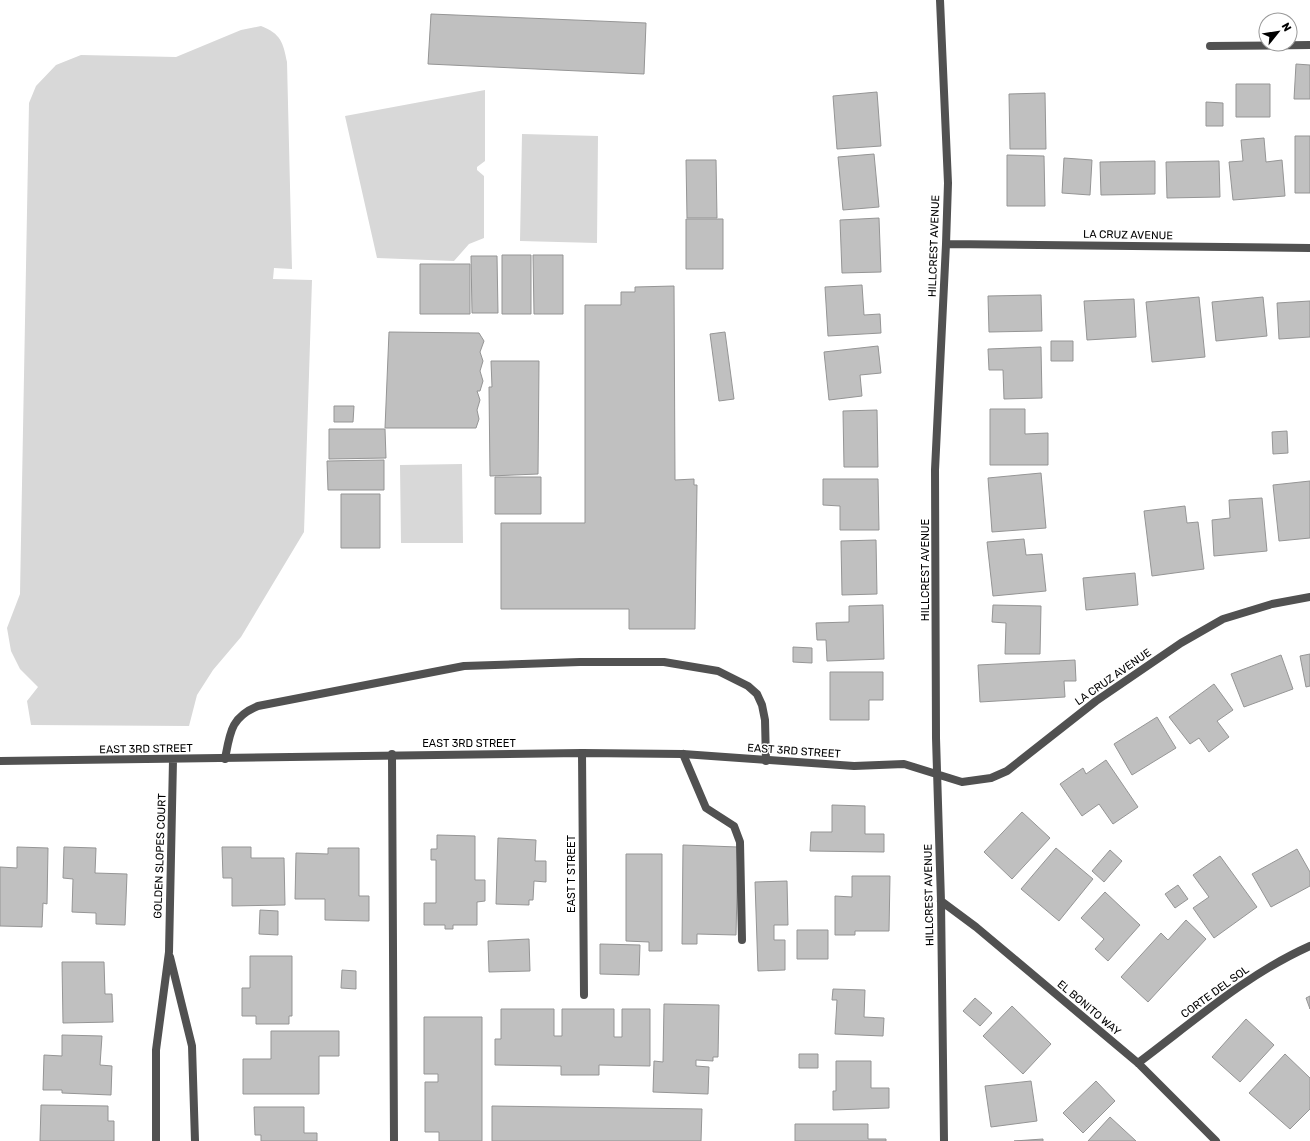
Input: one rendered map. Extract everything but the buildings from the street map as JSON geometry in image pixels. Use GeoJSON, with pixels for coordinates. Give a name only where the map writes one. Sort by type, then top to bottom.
{"type":"FeatureCollection","features":[{"type":"Feature","properties":{"kind":"street","name":"HILLCREST AVENUE"},"geometry":{"type":"LineString","coordinates":[[940,0],[948,182],[935,470],[937,775],[941,901],[944,1141]]}},
{"type":"Feature","properties":{"kind":"street"},"geometry":{"type":"LineString","coordinates":[[1210,46],[1310,45]]}},
{"type":"Feature","properties":{"kind":"street","name":"LA CRUZ AVENUE"},"geometry":{"type":"LineString","coordinates":[[946,244],[1310,248]]}},
{"type":"Feature","properties":{"kind":"street","name":"LA CRUZ AVENUE"},"geometry":{"type":"LineString","coordinates":[[937,775],[962,782],[991,778],[1007,771],[1096,701],[1181,643],[1217,622],[1272,604],[1310,597]]}},
{"type":"Feature","properties":{"kind":"street"},"geometry":{"type":"LineString","coordinates":[[225,759],[231,729],[245,711],[258,706],[464,666],[587,662],[664,662],[718,671],[748,686],[757,694],[762,706],[765,720],[766,761]]}},
{"type":"Feature","properties":{"kind":"street","name":"EAST T STREET"},"geometry":{"type":"LineString","coordinates":[[582,753],[584,995]]}},
{"type":"Feature","properties":{"kind":"street"},"geometry":{"type":"LineString","coordinates":[[392,754],[394,1141]]}},
{"type":"Feature","properties":{"kind":"street","name":"EAST 3RD STREET"},"geometry":{"type":"LineString","coordinates":[[0,761],[173,760],[392,754],[683,754],[854,766],[904,764],[937,775]]}},
{"type":"Feature","properties":{"kind":"street"},"geometry":{"type":"LineString","coordinates":[[683,754],[706,808],[734,826],[740,842],[742,940]]}},
{"type":"Feature","properties":{"kind":"street","name":"GOLDEN SLOPES COURT"},"geometry":{"type":"LineString","coordinates":[[156,1141],[156,1050],[169,952],[173,760]]}},
{"type":"Feature","properties":{"kind":"street","name":"EL BONITO WAY"},"geometry":{"type":"LineString","coordinates":[[941,901],[976,927],[1138,1063],[1216,1141]]}},
{"type":"Feature","properties":{"kind":"street","name":"CORTE DEL SOL"},"geometry":{"type":"LineString","coordinates":[[1138,1063],[1222,999],[1284,958],[1310,946]]}},
{"type":"Feature","properties":{"kind":"street","name":"GOLDEN SLOPES COURT"},"geometry":{"type":"LineString","coordinates":[[169,952],[192,1046],[195,1141]]}},
{"type":"Feature","properties":{"kind":"shaded area"},"geometry":{"type":"Polygon","coordinates":[[[261,26],[273,32],[280,40],[287,62],[292,269],[274,268],[273,279],[312,280],[304,532],[241,637],[213,670],[197,695],[189,726],[31,725],[27,701],[38,687],[20,669],[11,651],[7,628],[20,594],[29,103],[36,86],[56,65],[81,55],[176,57],[241,30],[261,26]]]}},
{"type":"Feature","properties":{"kind":"shaded area"},"geometry":{"type":"Polygon","coordinates":[[[485,90],[485,161],[477,167],[477,170],[484,176],[484,238],[469,244],[454,261],[377,258],[345,116],[485,90]]]}},
{"type":"Feature","properties":{"kind":"shaded area"},"geometry":{"type":"Polygon","coordinates":[[[522,134],[598,136],[597,243],[520,241],[522,134]]]}},
{"type":"Feature","properties":{"kind":"shaded area"},"geometry":{"type":"Polygon","coordinates":[[[462,464],[463,543],[401,543],[400,465],[462,464]]]}}]}
